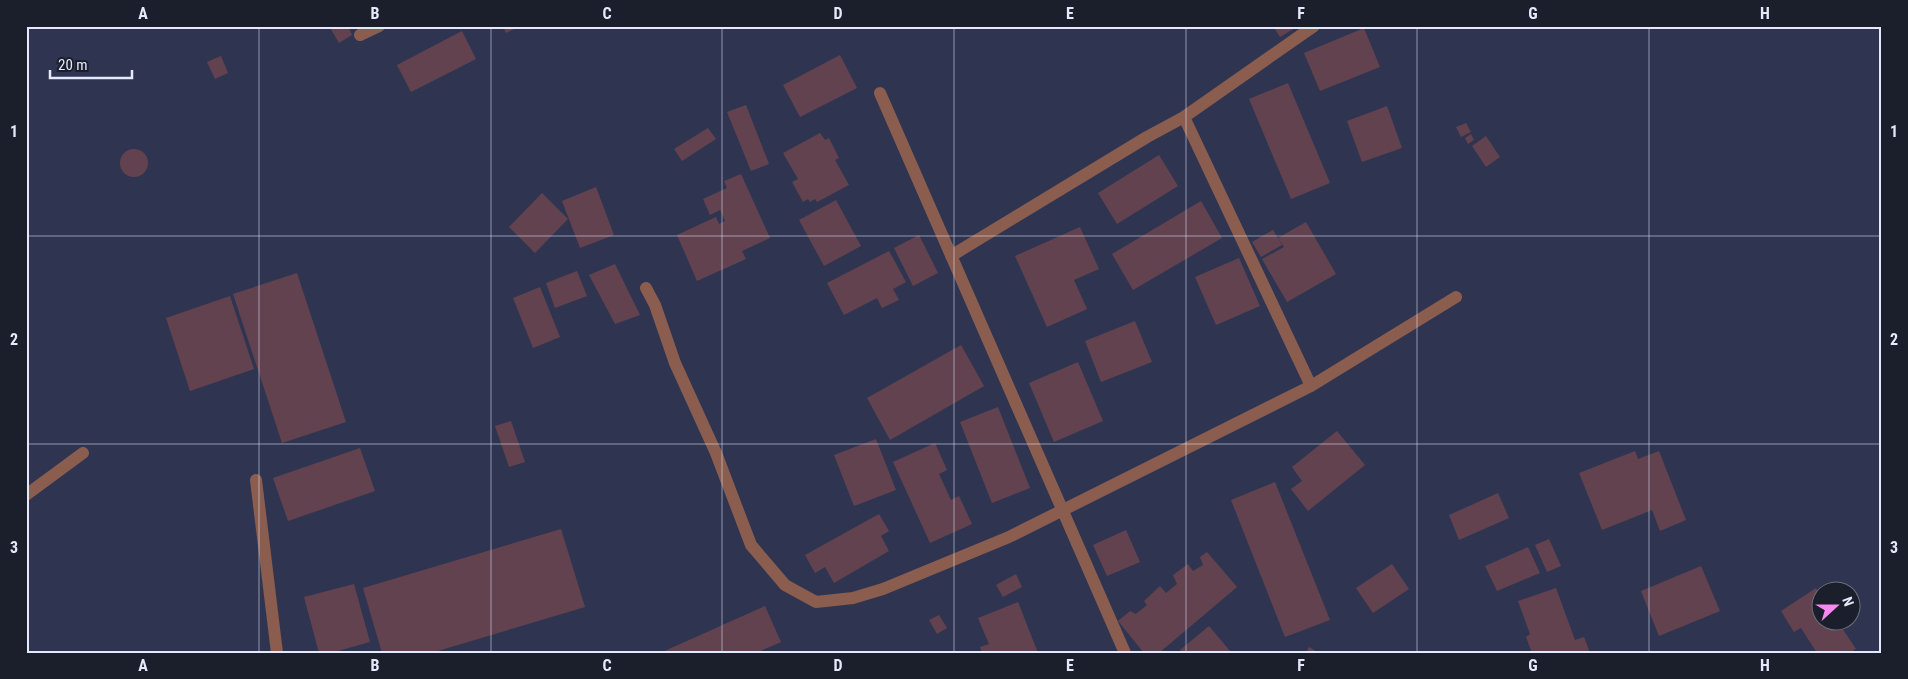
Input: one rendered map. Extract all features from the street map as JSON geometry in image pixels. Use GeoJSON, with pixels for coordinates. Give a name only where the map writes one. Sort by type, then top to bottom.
{"type":"FeatureCollection","features":[{"type":"Feature","properties":{"kind":"street"},"geometry":{"type":"LineString","coordinates":[[360,35],[380,26]]}},
{"type":"Feature","properties":{"kind":"street"},"geometry":{"type":"LineString","coordinates":[[951,256],[1147,137],[1184,117],[1314,26]]}},
{"type":"Feature","properties":{"kind":"street"},"geometry":{"type":"LineString","coordinates":[[880,93],[1125,653]]}},
{"type":"Feature","properties":{"kind":"street"},"geometry":{"type":"LineString","coordinates":[[1184,117],[1311,386]]}},
{"type":"Feature","properties":{"kind":"street"},"geometry":{"type":"LineString","coordinates":[[646,288],[655,305],[675,362],[716,453],[751,545],[785,585],[816,602],[853,598],[883,589],[1009,537],[1311,386],[1456,297]]}},
{"type":"Feature","properties":{"kind":"street"},"geometry":{"type":"LineString","coordinates":[[26,495],[83,453]]}},
{"type":"Feature","properties":{"kind":"street"},"geometry":{"type":"LineString","coordinates":[[256,480],[277,653]]}},
{"type":"Feature","properties":{"kind":"building"},"geometry":{"type":"Polygon","coordinates":[[[329,26],[348,26],[352,35],[339,43],[329,26]]]}},
{"type":"Feature","properties":{"kind":"building"},"geometry":{"type":"Polygon","coordinates":[[[503,26],[520,26],[506,33],[503,26]]]}},
{"type":"Feature","properties":{"kind":"building"},"geometry":{"type":"Polygon","coordinates":[[[1273,26],[1294,26],[1295,28],[1280,37],[1273,26]]]}},
{"type":"Feature","properties":{"kind":"building"},"geometry":{"type":"Polygon","coordinates":[[[1364,28],[1380,67],[1320,91],[1304,53],[1364,28]]]}},
{"type":"Feature","properties":{"kind":"building"},"geometry":{"type":"Polygon","coordinates":[[[462,31],[476,59],[411,92],[397,65],[462,31]]]}},
{"type":"Feature","properties":{"kind":"building"},"geometry":{"type":"Polygon","coordinates":[[[840,55],[857,88],[800,117],[783,85],[840,55]]]}},
{"type":"Feature","properties":{"kind":"building"},"geometry":{"type":"Polygon","coordinates":[[[221,56],[228,73],[215,79],[207,62],[221,56]]]}},
{"type":"Feature","properties":{"kind":"building"},"geometry":{"type":"Polygon","coordinates":[[[1288,83],[1330,183],[1291,199],[1249,99],[1288,83]]]}},
{"type":"Feature","properties":{"kind":"building"},"geometry":{"type":"Polygon","coordinates":[[[746,105],[769,164],[751,171],[727,112],[746,105]]]}},
{"type":"Feature","properties":{"kind":"building"},"geometry":{"type":"Polygon","coordinates":[[[1387,106],[1402,148],[1362,162],[1347,121],[1387,106]]]}},
{"type":"Feature","properties":{"kind":"building"},"geometry":{"type":"Polygon","coordinates":[[[1466,123],[1471,132],[1461,137],[1456,127],[1466,123]]]}},
{"type":"Feature","properties":{"kind":"building"},"geometry":{"type":"Polygon","coordinates":[[[708,128],[716,139],[682,161],[674,149],[708,128]]]}},
{"type":"Feature","properties":{"kind":"building"},"geometry":{"type":"Polygon","coordinates":[[[820,133],[825,140],[829,138],[839,158],[835,160],[849,185],[817,202],[815,199],[810,202],[808,199],[803,202],[792,182],[798,179],[783,153],[820,133]]]}},
{"type":"Feature","properties":{"kind":"building"},"geometry":{"type":"Polygon","coordinates":[[[1471,134],[1474,140],[1468,144],[1465,138],[1471,134]]]}},
{"type":"Feature","properties":{"kind":"building"},"geometry":{"type":"Polygon","coordinates":[[[1486,136],[1500,157],[1486,167],[1472,146],[1486,136]]]}},
{"type":"Feature","properties":{"kind":"building"},"geometry":{"type":"Polygon","coordinates":[[[134,149],[144,153],[148,163],[144,173],[134,177],[124,173],[120,163],[124,153],[134,149]]]}},
{"type":"Feature","properties":{"kind":"building"},"geometry":{"type":"Polygon","coordinates":[[[1159,155],[1178,186],[1117,224],[1098,193],[1159,155]]]}},
{"type":"Feature","properties":{"kind":"building"},"geometry":{"type":"Polygon","coordinates":[[[741,174],[770,238],[742,251],[746,259],[697,281],[677,235],[716,217],[719,224],[725,221],[720,210],[710,215],[703,199],[727,188],[724,181],[741,174]]]}},
{"type":"Feature","properties":{"kind":"building"},"geometry":{"type":"Polygon","coordinates":[[[596,187],[614,235],[580,248],[562,201],[596,187]]]}},
{"type":"Feature","properties":{"kind":"building"},"geometry":{"type":"Polygon","coordinates":[[[542,193],[568,219],[535,253],[509,227],[542,193]]]}},
{"type":"Feature","properties":{"kind":"building"},"geometry":{"type":"Polygon","coordinates":[[[836,200],[861,246],[824,266],[799,220],[836,200]]]}},
{"type":"Feature","properties":{"kind":"building"},"geometry":{"type":"Polygon","coordinates":[[[1201,201],[1222,238],[1133,290],[1112,254],[1201,201]]]}},
{"type":"Feature","properties":{"kind":"building"},"geometry":{"type":"Polygon","coordinates":[[[1306,222],[1336,274],[1287,302],[1262,259],[1284,247],[1278,238],[1306,222]]]}},
{"type":"Feature","properties":{"kind":"building"},"geometry":{"type":"Polygon","coordinates":[[[1080,227],[1099,269],[1074,280],[1087,309],[1047,327],[1015,256],[1080,227]]]}},
{"type":"Feature","properties":{"kind":"building"},"geometry":{"type":"Polygon","coordinates":[[[1273,230],[1282,245],[1261,257],[1252,242],[1273,230]]]}},
{"type":"Feature","properties":{"kind":"building"},"geometry":{"type":"Polygon","coordinates":[[[919,235],[938,273],[913,286],[894,248],[919,235]]]}},
{"type":"Feature","properties":{"kind":"building"},"geometry":{"type":"Polygon","coordinates":[[[889,251],[906,282],[893,289],[899,300],[882,308],[877,298],[844,315],[827,283],[889,251]]]}},
{"type":"Feature","properties":{"kind":"building"},"geometry":{"type":"Polygon","coordinates":[[[1239,258],[1260,306],[1216,325],[1195,277],[1239,258]]]}},
{"type":"Feature","properties":{"kind":"building"},"geometry":{"type":"Polygon","coordinates":[[[615,264],[640,315],[615,324],[589,275],[615,264]]]}},
{"type":"Feature","properties":{"kind":"building"},"geometry":{"type":"Polygon","coordinates":[[[577,271],[587,296],[555,308],[546,283],[577,271]]]}},
{"type":"Feature","properties":{"kind":"building"},"geometry":{"type":"Polygon","coordinates":[[[297,273],[346,422],[282,443],[233,294],[297,273]]]}},
{"type":"Feature","properties":{"kind":"building"},"geometry":{"type":"Polygon","coordinates":[[[540,287],[560,337],[533,348],[513,298],[540,287]]]}},
{"type":"Feature","properties":{"kind":"building"},"geometry":{"type":"Polygon","coordinates":[[[230,296],[254,369],[190,391],[166,318],[230,296]]]}},
{"type":"Feature","properties":{"kind":"building"},"geometry":{"type":"Polygon","coordinates":[[[1135,321],[1152,362],[1101,382],[1085,341],[1135,321]]]}},
{"type":"Feature","properties":{"kind":"building"},"geometry":{"type":"Polygon","coordinates":[[[961,345],[984,386],[890,440],[867,398],[961,345]]]}},
{"type":"Feature","properties":{"kind":"building"},"geometry":{"type":"Polygon","coordinates":[[[1078,362],[1103,421],[1054,442],[1029,383],[1078,362]]]}},
{"type":"Feature","properties":{"kind":"building"},"geometry":{"type":"Polygon","coordinates":[[[998,407],[1030,488],[992,503],[960,422],[998,407]]]}},
{"type":"Feature","properties":{"kind":"building"},"geometry":{"type":"Polygon","coordinates":[[[511,421],[525,462],[509,467],[495,426],[511,421]]]}},
{"type":"Feature","properties":{"kind":"building"},"geometry":{"type":"Polygon","coordinates":[[[1337,431],[1365,465],[1308,511],[1291,489],[1302,481],[1292,467],[1337,431]]]}},
{"type":"Feature","properties":{"kind":"building"},"geometry":{"type":"Polygon","coordinates":[[[876,439],[896,490],[854,506],[834,455],[876,439]]]}},
{"type":"Feature","properties":{"kind":"building"},"geometry":{"type":"Polygon","coordinates":[[[935,443],[947,470],[939,474],[951,500],[959,496],[972,524],[930,543],[893,462],[935,443]]]}},
{"type":"Feature","properties":{"kind":"building"},"geometry":{"type":"Polygon","coordinates":[[[360,448],[375,491],[288,521],[273,478],[360,448]]]}},
{"type":"Feature","properties":{"kind":"building"},"geometry":{"type":"Polygon","coordinates":[[[1635,451],[1638,459],[1659,451],[1686,520],[1660,531],[1652,510],[1602,530],[1579,473],[1635,451]]]}},
{"type":"Feature","properties":{"kind":"building"},"geometry":{"type":"Polygon","coordinates":[[[1275,482],[1330,620],[1285,637],[1231,500],[1275,482]]]}},
{"type":"Feature","properties":{"kind":"building"},"geometry":{"type":"Polygon","coordinates":[[[1498,493],[1509,518],[1459,540],[1449,515],[1498,493]]]}},
{"type":"Feature","properties":{"kind":"building"},"geometry":{"type":"Polygon","coordinates":[[[879,514],[889,531],[881,536],[889,551],[834,583],[825,567],[815,573],[805,555],[879,514]]]}},
{"type":"Feature","properties":{"kind":"building"},"geometry":{"type":"Polygon","coordinates":[[[561,529],[585,607],[431,653],[382,653],[363,588],[561,529]]]}},
{"type":"Feature","properties":{"kind":"building"},"geometry":{"type":"Polygon","coordinates":[[[1126,530],[1140,562],[1107,576],[1093,545],[1126,530]]]}},
{"type":"Feature","properties":{"kind":"building"},"geometry":{"type":"Polygon","coordinates":[[[1549,539],[1561,566],[1547,572],[1535,545],[1549,539]]]}},
{"type":"Feature","properties":{"kind":"building"},"geometry":{"type":"Polygon","coordinates":[[[1528,547],[1540,573],[1497,591],[1485,566],[1528,547]]]}},
{"type":"Feature","properties":{"kind":"building"},"geometry":{"type":"Polygon","coordinates":[[[1207,552],[1237,587],[1159,653],[1144,653],[1118,621],[1130,611],[1136,614],[1147,605],[1144,601],[1160,586],[1166,593],[1177,584],[1173,575],[1188,564],[1193,571],[1203,565],[1200,557],[1207,552]]]}},
{"type":"Feature","properties":{"kind":"building"},"geometry":{"type":"Polygon","coordinates":[[[1392,564],[1409,589],[1373,613],[1356,588],[1392,564]]]}},
{"type":"Feature","properties":{"kind":"building"},"geometry":{"type":"Polygon","coordinates":[[[1701,566],[1720,611],[1659,636],[1641,591],[1701,566]]]}},
{"type":"Feature","properties":{"kind":"building"},"geometry":{"type":"Polygon","coordinates":[[[1016,574],[1022,587],[1003,597],[996,585],[1016,574]]]}},
{"type":"Feature","properties":{"kind":"building"},"geometry":{"type":"Polygon","coordinates":[[[354,584],[370,642],[331,653],[319,653],[304,597],[354,584]]]}},
{"type":"Feature","properties":{"kind":"building"},"geometry":{"type":"Polygon","coordinates":[[[1556,588],[1575,640],[1584,637],[1590,653],[1532,653],[1526,637],[1530,634],[1518,601],[1556,588]]]}},
{"type":"Feature","properties":{"kind":"building"},"geometry":{"type":"Polygon","coordinates":[[[1810,592],[1810,632],[1845,632],[1856,649],[1849,653],[1825,651],[1817,653],[1801,628],[1794,632],[1781,611],[1810,592]]]}},
{"type":"Feature","properties":{"kind":"building"},"geometry":{"type":"Polygon","coordinates":[[[1018,602],[1038,653],[982,653],[980,647],[989,644],[978,618],[1018,602]]]}},
{"type":"Feature","properties":{"kind":"building"},"geometry":{"type":"Polygon","coordinates":[[[765,606],[781,642],[756,653],[660,653],[765,606]]]}},
{"type":"Feature","properties":{"kind":"building"},"geometry":{"type":"Polygon","coordinates":[[[939,615],[947,628],[937,634],[929,620],[939,615]]]}},
{"type":"Feature","properties":{"kind":"building"},"geometry":{"type":"Polygon","coordinates":[[[1209,626],[1230,651],[1182,653],[1180,650],[1209,626]]]}},
{"type":"Feature","properties":{"kind":"building"},"geometry":{"type":"Polygon","coordinates":[[[1309,647],[1319,653],[1306,653],[1309,647]]]}}]}
